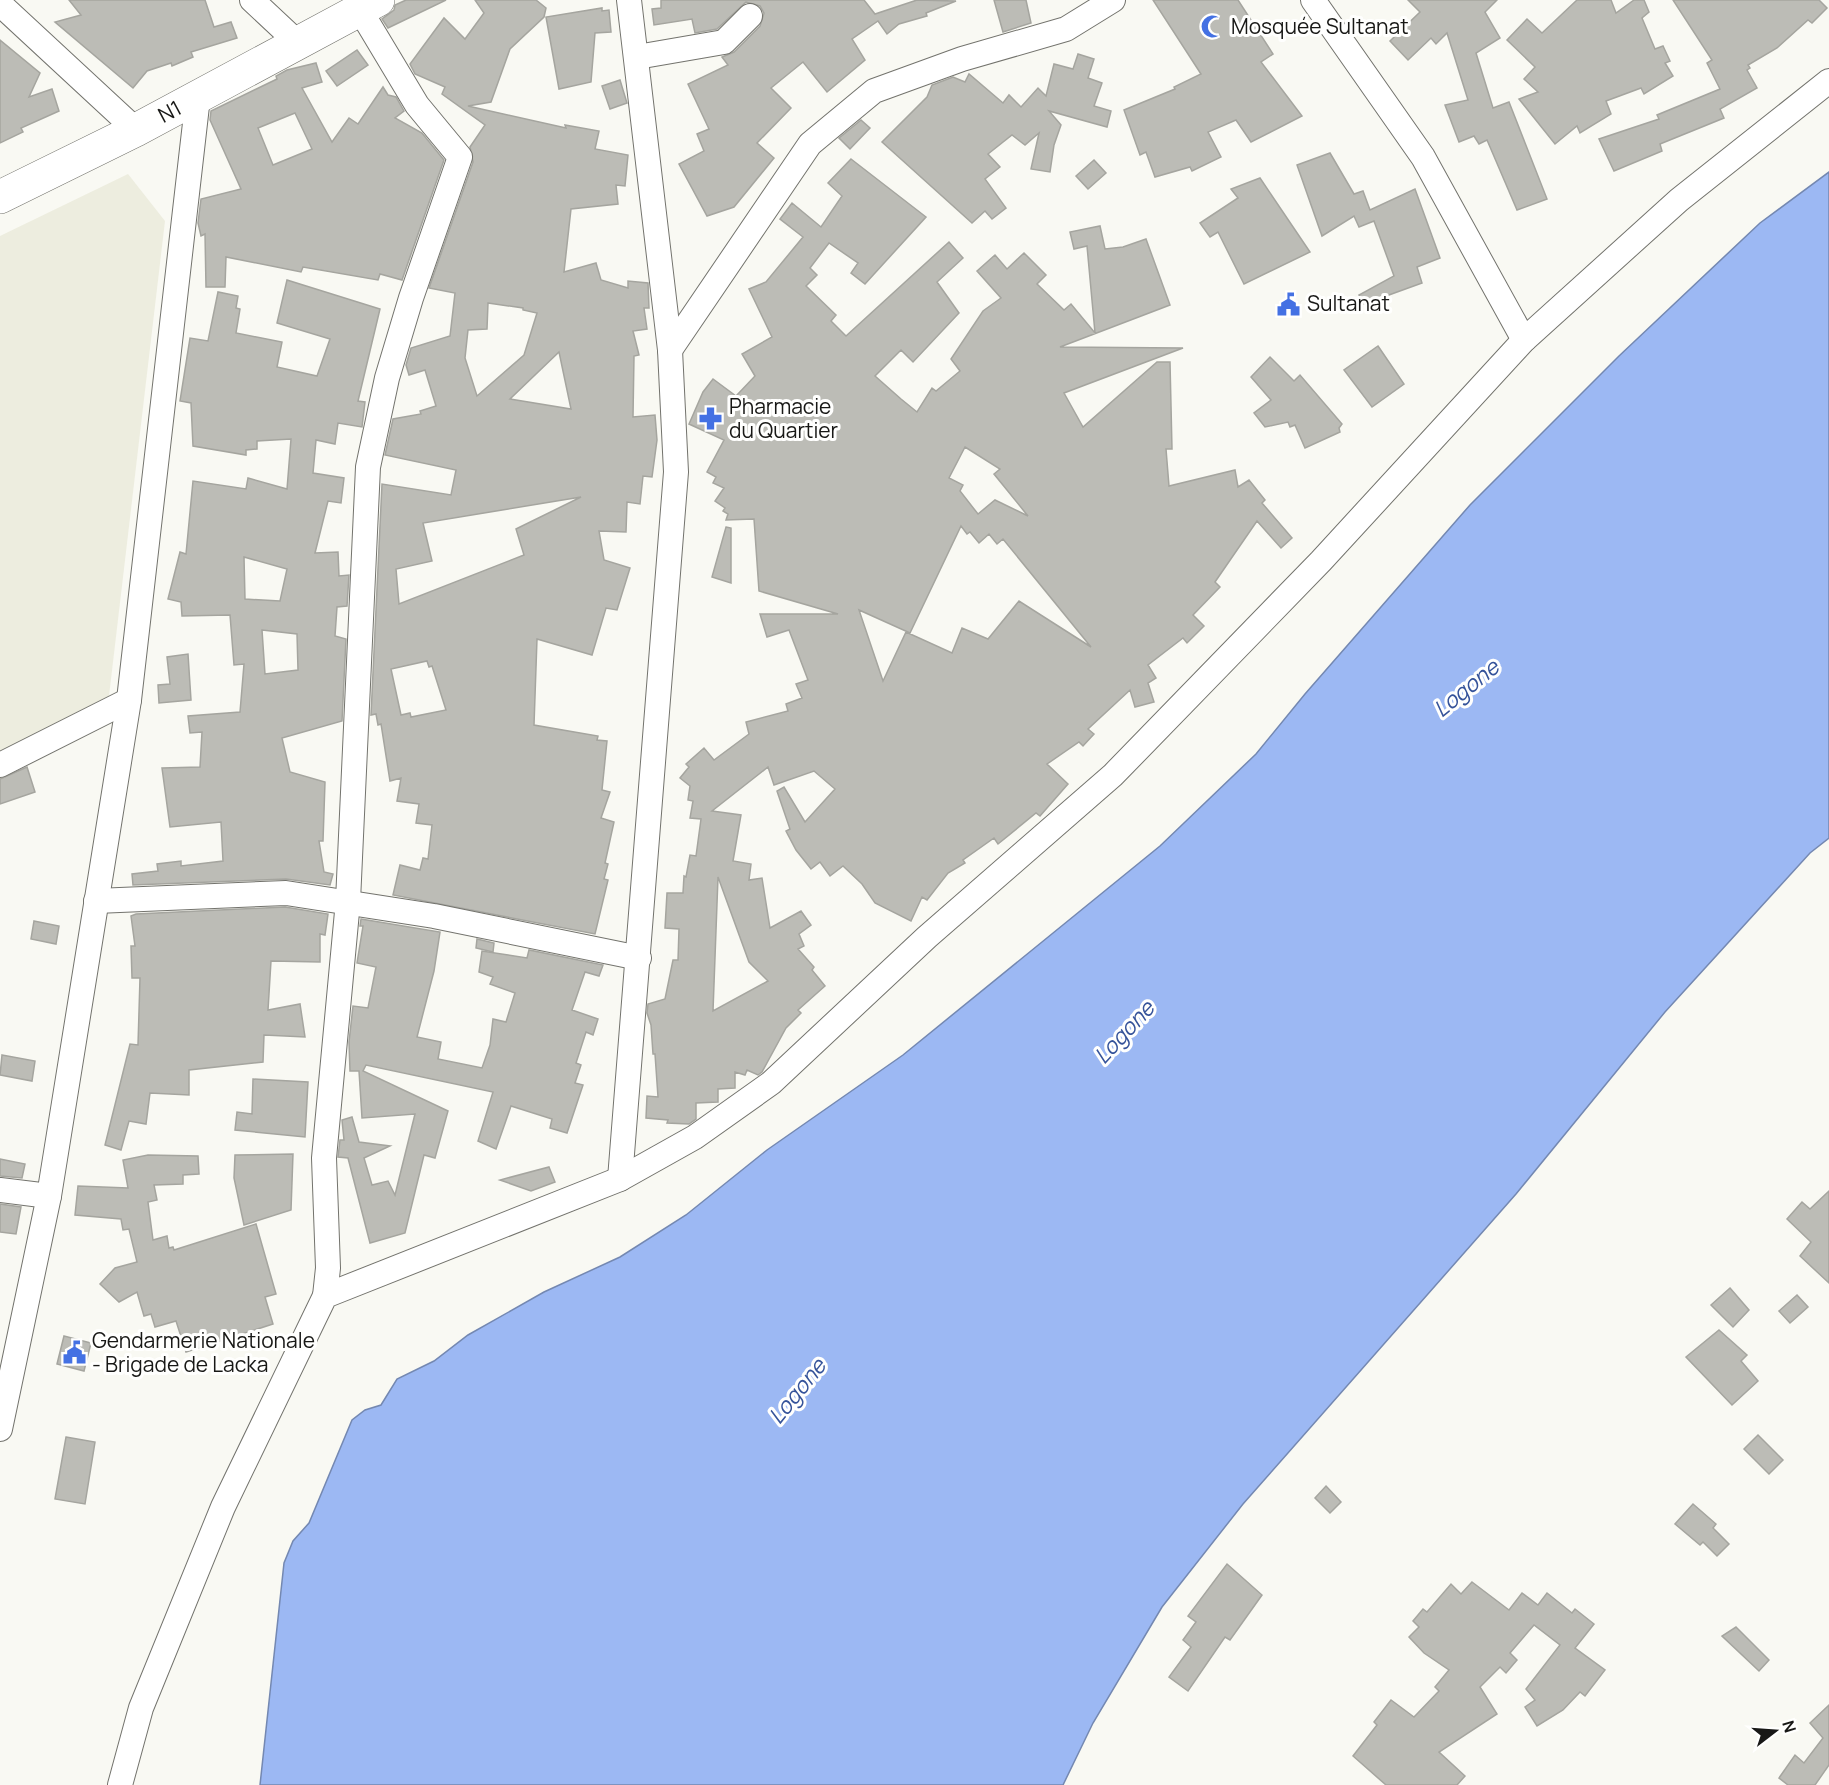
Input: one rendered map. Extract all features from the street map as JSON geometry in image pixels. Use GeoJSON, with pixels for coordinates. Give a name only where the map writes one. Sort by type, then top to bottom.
{"type":"FeatureCollection","features":[{"type":"Feature","properties":{"kind":"highway","name":"N1"},"geometry":{"type":"LineString","coordinates":[[0,197],[198,98],[358,11]]}},
{"type":"Feature","properties":{"kind":"street"},"geometry":{"type":"LineString","coordinates":[[252,0],[299,44]]}},
{"type":"Feature","properties":{"kind":"street"},"geometry":{"type":"LineString","coordinates":[[620,1179],[676,472],[670,350],[629,0]]}},
{"type":"Feature","properties":{"kind":"street"},"geometry":{"type":"LineString","coordinates":[[670,350],[810,144],[874,91],[962,59],[1066,29],[1113,0]]}},
{"type":"Feature","properties":{"kind":"street"},"geometry":{"type":"LineString","coordinates":[[1314,0],[1423,157],[1524,340]]}},
{"type":"Feature","properties":{"kind":"street"},"geometry":{"type":"LineString","coordinates":[[0,4],[136,130]]}},
{"type":"Feature","properties":{"kind":"street"},"geometry":{"type":"LineString","coordinates":[[120,1785],[141,1708],[224,1507],[325,1296],[328,1268],[324,1158],[348,901],[368,467],[387,378],[411,298],[460,157],[417,105],[358,11]]}},
{"type":"Feature","properties":{"kind":"street"},"geometry":{"type":"LineString","coordinates":[[637,57],[724,42],[750,16]]}},
{"type":"Feature","properties":{"kind":"street"},"geometry":{"type":"LineString","coordinates":[[325,1296],[620,1179],[695,1137],[771,1083],[927,937],[1113,775],[1321,561],[1524,340],[1679,200],[1829,81]]}},
{"type":"Feature","properties":{"kind":"street"},"geometry":{"type":"LineString","coordinates":[[0,1429],[49,1196],[129,700],[198,98]]}},
{"type":"Feature","properties":{"kind":"street"},"geometry":{"type":"LineString","coordinates":[[0,765],[129,700]]}},
{"type":"Feature","properties":{"kind":"street"},"geometry":{"type":"LineString","coordinates":[[96,901],[286,893],[348,901],[639,958]]}},
{"type":"Feature","properties":{"kind":"street"},"geometry":{"type":"LineString","coordinates":[[0,1190],[49,1196]]}},
{"type":"Feature","properties":{"kind":"shaded area"},"geometry":{"type":"Polygon","coordinates":[[[128,174],[165,221],[109,696],[0,751],[0,236],[128,174]]]}},
{"type":"Feature","properties":{"kind":"water","name":"Logone"},"geometry":{"type":"Polygon","coordinates":[[[1829,172],[1829,838],[1810,853],[1665,1012],[1516,1194],[1243,1504],[1162,1607],[1093,1723],[1063,1785],[260,1785],[284,1563],[293,1541],[309,1523],[352,1420],[365,1410],[381,1405],[397,1379],[434,1361],[468,1335],[544,1292],[620,1257],[686,1215],[767,1150],[903,1055],[1160,846],[1256,754],[1305,694],[1470,505],[1619,356],[1760,223],[1829,172]]]}},
{"type":"Feature","properties":{"kind":"building"},"geometry":{"type":"Polygon","coordinates":[[[69,0],[205,0],[214,27],[231,22],[237,38],[191,52],[193,57],[172,66],[171,63],[147,71],[133,88],[55,22],[81,15],[69,0]]]}},
{"type":"Feature","properties":{"kind":"building"},"geometry":{"type":"Polygon","coordinates":[[[406,0],[446,0],[388,28],[382,19],[394,10],[395,5],[406,0]]]}},
{"type":"Feature","properties":{"kind":"building"},"geometry":{"type":"Polygon","coordinates":[[[475,0],[536,0],[546,8],[544,17],[510,49],[491,102],[468,106],[566,128],[565,125],[599,131],[595,149],[628,155],[625,186],[616,185],[618,204],[571,209],[564,272],[596,263],[601,280],[628,288],[628,281],[648,283],[649,308],[644,308],[647,329],[633,331],[639,355],[634,356],[633,417],[655,415],[657,440],[652,477],[643,476],[640,504],[627,502],[626,532],[599,531],[604,560],[630,568],[617,610],[606,608],[592,655],[537,639],[534,725],[598,736],[597,740],[607,741],[602,790],[610,792],[601,818],[614,822],[605,863],[608,864],[604,879],[608,880],[595,934],[393,895],[400,865],[420,870],[423,858],[428,859],[432,825],[416,823],[419,804],[397,801],[401,778],[390,781],[381,724],[378,725],[376,714],[371,715],[382,484],[451,495],[456,470],[385,455],[393,419],[421,414],[420,411],[436,406],[425,370],[409,375],[406,365],[411,348],[450,336],[455,293],[429,288],[473,162],[470,147],[485,125],[442,94],[445,87],[415,74],[410,64],[444,18],[465,39],[484,13],[475,0]],[[488,303],[487,329],[468,330],[465,358],[477,396],[524,355],[537,313],[523,310],[523,308],[488,303]],[[559,352],[510,399],[571,409],[559,352]],[[581,497],[423,523],[432,561],[396,569],[399,604],[524,555],[516,529],[581,497]],[[427,661],[391,669],[401,715],[410,713],[411,717],[446,710],[432,666],[429,667],[427,661]]]}},
{"type":"Feature","properties":{"kind":"building"},"geometry":{"type":"Polygon","coordinates":[[[661,0],[864,0],[875,14],[917,0],[956,1],[926,13],[927,16],[899,24],[887,34],[878,21],[852,39],[865,60],[827,92],[803,62],[771,88],[791,108],[757,143],[774,158],[734,207],[707,216],[679,164],[704,151],[697,134],[709,129],[688,84],[728,65],[722,57],[734,52],[760,26],[764,13],[760,6],[746,2],[717,29],[695,33],[692,19],[654,25],[652,9],[661,8],[661,0]]]}},
{"type":"Feature","properties":{"kind":"building"},"geometry":{"type":"Polygon","coordinates":[[[994,0],[1026,0],[1031,23],[1003,32],[994,0]]]}},
{"type":"Feature","properties":{"kind":"building"},"geometry":{"type":"Polygon","coordinates":[[[1153,0],[1238,0],[1273,54],[1261,62],[1302,116],[1251,142],[1236,120],[1208,132],[1221,157],[1192,171],[1190,167],[1155,177],[1146,152],[1140,155],[1124,110],[1175,89],[1174,87],[1201,74],[1153,0]]]}},
{"type":"Feature","properties":{"kind":"building"},"geometry":{"type":"Polygon","coordinates":[[[1408,0],[1497,0],[1485,12],[1500,38],[1476,53],[1493,108],[1509,102],[1547,199],[1517,210],[1487,140],[1479,144],[1474,136],[1459,142],[1445,105],[1468,100],[1447,33],[1436,44],[1431,38],[1408,60],[1390,41],[1420,12],[1408,0]]]}},
{"type":"Feature","properties":{"kind":"building"},"geometry":{"type":"Polygon","coordinates":[[[1577,0],[1611,0],[1616,13],[1634,0],[1644,0],[1649,12],[1642,18],[1655,49],[1663,46],[1670,61],[1665,63],[1673,76],[1644,94],[1641,88],[1606,101],[1611,114],[1580,133],[1577,126],[1555,144],[1519,99],[1538,92],[1524,79],[1535,67],[1507,40],[1527,19],[1542,33],[1577,0]]]}},
{"type":"Feature","properties":{"kind":"building"},"geometry":{"type":"Polygon","coordinates":[[[1673,0],[1819,0],[1827,8],[1812,23],[1808,20],[1777,48],[1748,65],[1750,68],[1747,70],[1757,88],[1720,109],[1724,118],[1660,144],[1662,151],[1614,171],[1599,139],[1659,119],[1657,115],[1720,89],[1707,63],[1712,60],[1673,0]]]}},
{"type":"Feature","properties":{"kind":"building"},"geometry":{"type":"Polygon","coordinates":[[[602,8],[602,11],[609,10],[611,32],[595,33],[591,82],[559,89],[546,17],[602,8]]]}},
{"type":"Feature","properties":{"kind":"building"},"geometry":{"type":"Polygon","coordinates":[[[0,40],[40,73],[29,97],[52,89],[59,111],[21,128],[23,132],[0,143],[0,40]]]}},
{"type":"Feature","properties":{"kind":"building"},"geometry":{"type":"Polygon","coordinates":[[[357,50],[368,65],[337,86],[326,71],[357,50]]]}},
{"type":"Feature","properties":{"kind":"building"},"geometry":{"type":"Polygon","coordinates":[[[1078,54],[1094,59],[1088,78],[1102,83],[1094,106],[1111,111],[1107,127],[1049,111],[1061,125],[1054,145],[1050,172],[1031,169],[1039,133],[1025,145],[1012,135],[988,154],[1000,167],[985,179],[1006,208],[992,219],[985,211],[972,223],[882,142],[927,97],[932,85],[953,77],[965,82],[969,74],[1003,103],[1009,95],[1021,107],[1038,88],[1046,96],[1054,64],[1073,69],[1078,54]]]}},
{"type":"Feature","properties":{"kind":"building"},"geometry":{"type":"Polygon","coordinates":[[[316,63],[322,82],[302,88],[332,142],[349,118],[358,124],[383,87],[388,95],[396,97],[404,111],[395,118],[422,133],[444,160],[402,280],[380,274],[378,280],[303,267],[301,272],[226,257],[225,287],[206,287],[205,234],[201,236],[198,223],[201,199],[241,189],[210,120],[211,111],[277,79],[276,76],[287,70],[316,63]],[[295,113],[258,128],[273,165],[312,149],[295,113]]]}},
{"type":"Feature","properties":{"kind":"building"},"geometry":{"type":"Polygon","coordinates":[[[620,80],[627,103],[610,109],[602,86],[620,80]]]}},
{"type":"Feature","properties":{"kind":"building"},"geometry":{"type":"Polygon","coordinates":[[[861,120],[870,128],[850,149],[839,138],[861,120]]]}},
{"type":"Feature","properties":{"kind":"building"},"geometry":{"type":"Polygon","coordinates":[[[1330,153],[1354,194],[1363,191],[1370,210],[1415,189],[1440,258],[1417,267],[1422,283],[1364,304],[1359,295],[1394,276],[1374,221],[1359,227],[1354,216],[1322,236],[1297,165],[1330,153]]]}},
{"type":"Feature","properties":{"kind":"building"},"geometry":{"type":"Polygon","coordinates":[[[851,159],[926,217],[865,284],[851,273],[858,263],[829,243],[810,268],[817,275],[806,286],[836,315],[831,321],[846,336],[949,242],[963,258],[937,282],[959,313],[913,362],[901,350],[875,376],[917,412],[932,388],[936,391],[960,371],[951,359],[983,311],[1001,298],[977,271],[995,255],[1007,269],[1024,253],[1046,275],[1037,284],[1064,310],[1071,304],[1095,333],[1087,246],[1074,249],[1070,232],[1100,226],[1105,249],[1123,247],[1146,239],[1170,305],[1060,347],[1183,348],[1064,393],[1083,427],[1157,362],[1170,362],[1172,449],[1166,449],[1169,486],[1235,470],[1238,487],[1249,480],[1265,500],[1262,503],[1292,538],[1281,548],[1257,521],[1215,582],[1220,587],[1193,615],[1204,626],[1187,643],[1183,638],[1148,665],[1156,678],[1148,683],[1154,702],[1135,707],[1130,690],[1088,729],[1094,734],[1083,746],[1079,742],[1047,764],[1068,784],[1040,816],[1036,813],[998,844],[994,838],[963,860],[965,863],[948,873],[927,900],[922,897],[911,921],[875,903],[862,884],[843,866],[830,876],[820,862],[811,869],[796,850],[786,831],[790,829],[777,791],[784,787],[805,822],[835,789],[814,771],[774,785],[768,767],[712,811],[741,815],[733,861],[751,864],[749,880],[762,878],[770,928],[801,911],[811,925],[799,934],[804,946],[798,949],[814,967],[812,970],[825,986],[798,1010],[801,1013],[786,1028],[762,1072],[758,1075],[747,1070],[745,1075],[735,1072],[735,1088],[718,1089],[718,1102],[696,1103],[696,1119],[689,1124],[667,1123],[668,1120],[646,1118],[647,1096],[658,1097],[655,1054],[653,1054],[651,1025],[647,1013],[648,1004],[665,999],[673,960],[678,960],[679,929],[665,928],[667,893],[683,893],[684,876],[686,877],[690,855],[696,856],[701,819],[690,818],[693,801],[688,800],[690,786],[680,778],[689,767],[686,764],[704,748],[714,760],[749,734],[746,722],[788,711],[786,704],[802,698],[796,684],[808,680],[789,630],[767,637],[760,614],[838,614],[759,591],[754,519],[726,520],[728,514],[723,511],[725,508],[715,501],[724,488],[713,483],[716,477],[707,472],[724,440],[689,424],[703,392],[713,379],[736,396],[755,376],[742,354],[772,337],[749,289],[766,282],[803,237],[780,219],[792,203],[821,227],[842,196],[828,183],[851,159]],[[965,447],[949,478],[963,485],[960,491],[978,514],[995,500],[1028,516],[994,474],[1000,469],[965,447]],[[961,526],[910,633],[859,610],[883,681],[906,632],[952,653],[962,628],[988,639],[1019,601],[1091,647],[1003,539],[997,544],[989,534],[979,543],[970,532],[967,534],[961,526]],[[718,877],[713,1011],[768,981],[749,962],[718,877]]]}},
{"type":"Feature","properties":{"kind":"building"},"geometry":{"type":"Polygon","coordinates":[[[1094,160],[1106,173],[1088,189],[1076,176],[1094,160]]]}},
{"type":"Feature","properties":{"kind":"building"},"geometry":{"type":"Polygon","coordinates":[[[1260,178],[1310,252],[1244,284],[1218,232],[1210,237],[1200,223],[1238,198],[1231,189],[1260,178]]]}},
{"type":"Feature","properties":{"kind":"building"},"geometry":{"type":"Polygon","coordinates":[[[287,280],[380,309],[358,401],[365,402],[362,427],[338,423],[335,444],[316,440],[313,473],[344,478],[341,503],[328,501],[315,553],[338,552],[339,576],[349,575],[347,606],[337,607],[335,636],[346,639],[342,721],[282,738],[290,772],[325,782],[323,841],[319,841],[324,872],[333,874],[330,885],[286,879],[133,885],[132,874],[158,871],[157,864],[181,861],[181,866],[223,861],[221,822],[170,827],[162,768],[200,767],[202,732],[190,733],[188,716],[240,712],[244,664],[234,665],[230,615],[182,616],[181,602],[168,599],[180,552],[186,554],[193,481],[246,489],[248,478],[287,489],[291,439],[257,441],[257,449],[246,450],[246,455],[193,446],[191,403],[180,401],[190,338],[208,341],[218,292],[238,296],[236,308],[240,309],[236,333],[282,342],[277,367],[317,376],[330,339],[277,323],[287,280]],[[244,557],[245,599],[280,601],[287,569],[244,557]],[[262,630],[265,674],[298,670],[297,634],[262,630]]]}},
{"type":"Feature","properties":{"kind":"building"},"geometry":{"type":"Polygon","coordinates":[[[1378,346],[1404,384],[1372,407],[1344,370],[1378,346]]]}},
{"type":"Feature","properties":{"kind":"building"},"geometry":{"type":"Polygon","coordinates":[[[1270,357],[1294,381],[1300,375],[1342,424],[1339,428],[1340,432],[1305,448],[1295,425],[1290,427],[1288,422],[1265,427],[1254,413],[1271,400],[1251,377],[1270,357]]]}},
{"type":"Feature","properties":{"kind":"building"},"geometry":{"type":"Polygon","coordinates":[[[726,527],[731,528],[731,583],[712,577],[726,527]]]}},
{"type":"Feature","properties":{"kind":"building"},"geometry":{"type":"Polygon","coordinates":[[[188,654],[191,700],[159,703],[158,685],[170,684],[167,657],[188,654]]]}},
{"type":"Feature","properties":{"kind":"building"},"geometry":{"type":"Polygon","coordinates":[[[27,767],[35,792],[0,804],[0,779],[27,767]]]}},
{"type":"Feature","properties":{"kind":"building"},"geometry":{"type":"Polygon","coordinates":[[[285,907],[328,914],[325,935],[320,934],[320,962],[271,961],[268,1010],[300,1004],[305,1037],[264,1035],[263,1062],[189,1070],[189,1095],[150,1093],[146,1124],[129,1121],[121,1150],[105,1145],[130,1044],[138,1045],[140,978],[132,978],[131,946],[135,946],[131,916],[285,907]]]}},
{"type":"Feature","properties":{"kind":"building"},"geometry":{"type":"Polygon","coordinates":[[[361,919],[440,932],[434,971],[417,1037],[441,1042],[438,1059],[482,1068],[490,1045],[493,1019],[506,1022],[515,993],[490,984],[493,977],[479,972],[482,951],[527,958],[529,950],[603,965],[599,976],[585,972],[572,1010],[598,1019],[593,1035],[586,1032],[576,1063],[581,1065],[575,1083],[583,1085],[567,1133],[550,1128],[552,1119],[511,1106],[496,1149],[478,1141],[493,1092],[366,1065],[363,1071],[448,1111],[435,1158],[424,1155],[405,1233],[370,1243],[348,1158],[338,1157],[340,1140],[344,1140],[342,1120],[352,1117],[359,1142],[390,1146],[364,1158],[372,1185],[388,1181],[395,1195],[415,1114],[362,1118],[359,1071],[350,1071],[349,1042],[353,1006],[368,1008],[376,967],[357,963],[363,926],[360,926],[361,919]]]}},
{"type":"Feature","properties":{"kind":"building"},"geometry":{"type":"Polygon","coordinates":[[[34,921],[59,926],[56,944],[31,939],[34,921]]]}},
{"type":"Feature","properties":{"kind":"building"},"geometry":{"type":"Polygon","coordinates":[[[477,939],[494,943],[493,952],[476,948],[477,939]]]}},
{"type":"Feature","properties":{"kind":"building"},"geometry":{"type":"Polygon","coordinates":[[[2,1055],[35,1061],[32,1081],[0,1075],[2,1055]]]}},
{"type":"Feature","properties":{"kind":"building"},"geometry":{"type":"Polygon","coordinates":[[[253,1079],[308,1082],[305,1137],[235,1130],[237,1112],[252,1114],[253,1079]]]}},
{"type":"Feature","properties":{"kind":"building"},"geometry":{"type":"Polygon","coordinates":[[[293,1154],[291,1210],[244,1225],[234,1178],[235,1155],[293,1154]]]}},
{"type":"Feature","properties":{"kind":"building"},"geometry":{"type":"Polygon","coordinates":[[[148,1155],[198,1156],[199,1174],[183,1175],[183,1184],[154,1185],[157,1200],[148,1202],[153,1240],[167,1236],[169,1248],[173,1247],[174,1250],[256,1224],[276,1294],[265,1297],[273,1324],[186,1352],[176,1321],[155,1327],[151,1314],[144,1316],[137,1292],[119,1302],[100,1284],[115,1268],[137,1262],[129,1229],[123,1230],[121,1219],[75,1215],[78,1186],[128,1188],[123,1160],[148,1155]]]}},
{"type":"Feature","properties":{"kind":"building"},"geometry":{"type":"Polygon","coordinates":[[[0,1159],[25,1164],[22,1178],[0,1176],[0,1159]]]}},
{"type":"Feature","properties":{"kind":"building"},"geometry":{"type":"Polygon","coordinates":[[[549,1167],[555,1182],[531,1191],[500,1180],[549,1167]]]}},
{"type":"Feature","properties":{"kind":"building"},"geometry":{"type":"Polygon","coordinates":[[[1829,1191],[1829,1283],[1800,1256],[1811,1242],[1787,1219],[1802,1202],[1810,1209],[1829,1191]]]}},
{"type":"Feature","properties":{"kind":"building"},"geometry":{"type":"Polygon","coordinates":[[[0,1204],[21,1207],[16,1234],[0,1232],[0,1204]]]}},
{"type":"Feature","properties":{"kind":"building"},"geometry":{"type":"Polygon","coordinates":[[[1730,1288],[1749,1310],[1733,1327],[1711,1305],[1730,1288]]]}},
{"type":"Feature","properties":{"kind":"building"},"geometry":{"type":"Polygon","coordinates":[[[1797,1295],[1808,1307],[1790,1323],[1779,1311],[1797,1295]]]}},
{"type":"Feature","properties":{"kind":"building"},"geometry":{"type":"Polygon","coordinates":[[[1719,1330],[1747,1355],[1741,1361],[1758,1381],[1732,1405],[1686,1357],[1719,1330]]]}},
{"type":"Feature","properties":{"kind":"building","name":"Gendarmerie Nationale - Brigade de Lacka"},"geometry":{"type":"Polygon","coordinates":[[[64,1336],[91,1343],[84,1371],[57,1364],[64,1336]]]}},
{"type":"Feature","properties":{"kind":"building"},"geometry":{"type":"Polygon","coordinates":[[[1758,1435],[1783,1460],[1769,1474],[1744,1449],[1758,1435]]]}},
{"type":"Feature","properties":{"kind":"building"},"geometry":{"type":"Polygon","coordinates":[[[66,1437],[95,1442],[85,1504],[55,1499],[66,1437]]]}},
{"type":"Feature","properties":{"kind":"building"},"geometry":{"type":"Polygon","coordinates":[[[1326,1486],[1341,1502],[1330,1513],[1315,1498],[1326,1486]]]}},
{"type":"Feature","properties":{"kind":"building"},"geometry":{"type":"Polygon","coordinates":[[[1693,1504],[1716,1524],[1713,1528],[1729,1544],[1717,1556],[1703,1542],[1700,1545],[1675,1524],[1693,1504]]]}},
{"type":"Feature","properties":{"kind":"building"},"geometry":{"type":"Polygon","coordinates":[[[1227,1564],[1262,1595],[1230,1640],[1225,1637],[1188,1691],[1169,1677],[1191,1647],[1183,1640],[1196,1622],[1188,1616],[1227,1564]]]}},
{"type":"Feature","properties":{"kind":"building"},"geometry":{"type":"Polygon","coordinates":[[[1472,1582],[1509,1610],[1522,1593],[1538,1605],[1547,1593],[1572,1613],[1575,1609],[1594,1624],[1575,1648],[1605,1670],[1585,1696],[1580,1692],[1563,1710],[1537,1726],[1525,1707],[1535,1700],[1526,1689],[1560,1645],[1534,1625],[1510,1653],[1517,1660],[1506,1673],[1500,1667],[1480,1687],[1497,1714],[1439,1752],[1465,1776],[1457,1785],[1386,1785],[1353,1756],[1377,1725],[1374,1722],[1391,1700],[1414,1717],[1439,1691],[1435,1687],[1449,1670],[1424,1653],[1409,1637],[1419,1627],[1413,1621],[1423,1609],[1427,1612],[1451,1584],[1461,1594],[1472,1582]]]}},
{"type":"Feature","properties":{"kind":"building"},"geometry":{"type":"Polygon","coordinates":[[[1736,1627],[1769,1660],[1759,1671],[1722,1636],[1736,1627]]]}},
{"type":"Feature","properties":{"kind":"building"},"geometry":{"type":"Polygon","coordinates":[[[1829,1705],[1829,1765],[1815,1785],[1788,1785],[1779,1778],[1795,1755],[1804,1763],[1823,1738],[1810,1723],[1829,1705]]]}},
{"type":"Feature","properties":{"kind":"place","name":"Mosquée Sultanat"},"geometry":{"type":"Point","coordinates":[1213,27]}},
{"type":"Feature","properties":{"kind":"place","name":"Sultanat"},"geometry":{"type":"Point","coordinates":[1289,304]}},
{"type":"Feature","properties":{"kind":"place","name":"Pharmacie du Quartier"},"geometry":{"type":"Point","coordinates":[711,419]}},
{"type":"Feature","properties":{"kind":"place","name":"Gendarmerie Nationale - Brigade de Lacka"},"geometry":{"type":"Point","coordinates":[74,1353]}}]}
